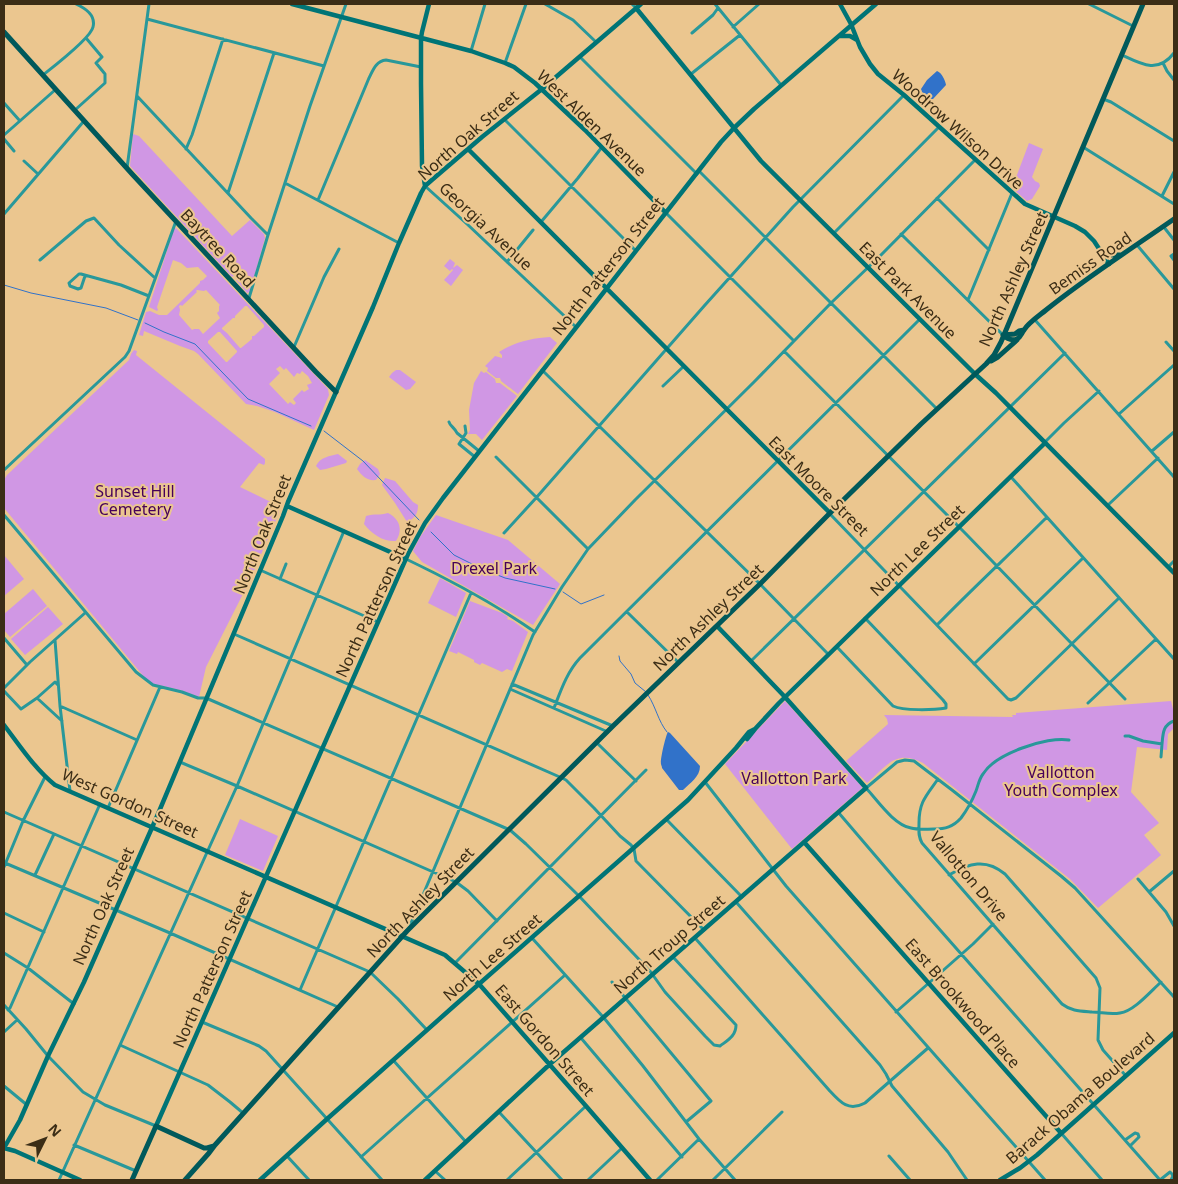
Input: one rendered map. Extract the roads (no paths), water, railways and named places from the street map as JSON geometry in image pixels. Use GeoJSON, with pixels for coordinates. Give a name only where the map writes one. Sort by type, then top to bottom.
{"type":"FeatureCollection","features":[{"type":"Feature","properties":{"kind":"main road","name":"North Ashley Street"},"geometry":{"type":"LineString","coordinates":[[184,1180],[402,936],[830,513],[995,354],[1143,4]]}},
{"type":"Feature","properties":{"kind":"main road","name":"Baytree Road"},"geometry":{"type":"LineString","coordinates":[[4,32],[7,38],[127,169],[336,392]]}},
{"type":"Feature","properties":{"kind":"main road","name":"Bemiss Road"},"geometry":{"type":"LineString","coordinates":[[986,364],[998,357],[1024,330],[1066,294],[1174,219]]}},
{"type":"Feature","properties":{"kind":"main road"},"geometry":{"type":"LineString","coordinates":[[1100,250],[1109,255],[1123,255]]}},
{"type":"Feature","properties":{"kind":"main road","name":"Bemiss Road"},"geometry":{"type":"LineString","coordinates":[[1003,335],[1015,334],[1024,330]]}},
{"type":"Feature","properties":{"kind":"main road"},"geometry":{"type":"LineString","coordinates":[[1003,335],[1007,339],[1018,338]]}},
{"type":"Feature","properties":{"kind":"main road"},"geometry":{"type":"LineString","coordinates":[[156,1126],[202,1147],[207,1148],[215,1145]]}},
{"type":"Feature","properties":{"kind":"main road","name":"North Patterson Street"},"geometry":{"type":"LineString","coordinates":[[132,1180],[156,1126]]}},
{"type":"Feature","properties":{"kind":"main road"},"geometry":{"type":"LineString","coordinates":[[199,1164],[204,1152],[202,1147]]}},
{"type":"Feature","properties":{"kind":"street"},"geometry":{"type":"LineString","coordinates":[[43,76],[86,38],[93,29],[94,22],[89,12],[76,4]]}},
{"type":"Feature","properties":{"kind":"street"},"geometry":{"type":"LineString","coordinates":[[127,169],[149,4]]}},
{"type":"Feature","properties":{"kind":"street","name":"West Alden Avenue"},"geometry":{"type":"LineString","coordinates":[[292,4],[471,51],[505,62],[542,89],[666,213]]}},
{"type":"Feature","properties":{"kind":"street"},"geometry":{"type":"LineString","coordinates":[[249,299],[268,234],[346,4]]}},
{"type":"Feature","properties":{"kind":"street","name":"Georgia Avenue"},"geometry":{"type":"LineString","coordinates":[[429,4],[421,38],[422,166],[425,186],[576,327]]}},
{"type":"Feature","properties":{"kind":"street"},"geometry":{"type":"LineString","coordinates":[[471,51],[485,4]]}},
{"type":"Feature","properties":{"kind":"street"},"geometry":{"type":"LineString","coordinates":[[505,62],[526,4]]}},
{"type":"Feature","properties":{"kind":"street"},"geometry":{"type":"LineString","coordinates":[[545,4],[573,20],[596,42]]}},
{"type":"Feature","properties":{"kind":"street"},"geometry":{"type":"LineString","coordinates":[[632,4],[636,8]]}},
{"type":"Feature","properties":{"kind":"street","name":"North Oak Street"},"geometry":{"type":"LineString","coordinates":[[4,1148],[27,1105],[134,869],[286,506],[421,193],[425,186],[468,149],[542,89],[641,4]]}},
{"type":"Feature","properties":{"kind":"street"},"geometry":{"type":"LineString","coordinates":[[715,4],[781,85]]}},
{"type":"Feature","properties":{"kind":"street"},"geometry":{"type":"LineString","coordinates":[[733,27],[759,4]]}},
{"type":"Feature","properties":{"kind":"street","name":"Woodrow Wilson Drive"},"geometry":{"type":"LineString","coordinates":[[840,4],[865,56],[878,74],[1029,207],[1054,216],[1085,232],[1109,264]]}},
{"type":"Feature","properties":{"kind":"street","name":"North Patterson Street"},"geometry":{"type":"LineString","coordinates":[[156,1126],[406,559],[426,521],[542,370],[734,128],[876,4]]}},
{"type":"Feature","properties":{"kind":"street"},"geometry":{"type":"LineString","coordinates":[[1089,4],[1133,26]]}},
{"type":"Feature","properties":{"kind":"street","name":"East Park Avenue"},"geometry":{"type":"LineString","coordinates":[[636,8],[761,160],[1174,573]]}},
{"type":"Feature","properties":{"kind":"street"},"geometry":{"type":"LineString","coordinates":[[692,33],[713,15],[718,8]]}},
{"type":"Feature","properties":{"kind":"street"},"geometry":{"type":"LineString","coordinates":[[147,19],[324,66]]}},
{"type":"Feature","properties":{"kind":"street"},"geometry":{"type":"LineString","coordinates":[[691,74],[740,35]]}},
{"type":"Feature","properties":{"kind":"street"},"geometry":{"type":"LineString","coordinates":[[838,36],[850,36],[857,40]]}},
{"type":"Feature","properties":{"kind":"street"},"geometry":{"type":"LineString","coordinates":[[74,110],[105,83],[104,74],[96,63],[102,58],[86,38]]}},
{"type":"Feature","properties":{"kind":"street"},"geometry":{"type":"LineString","coordinates":[[186,148],[192,135],[223,39]]}},
{"type":"Feature","properties":{"kind":"street"},"geometry":{"type":"LineString","coordinates":[[228,194],[274,53]]}},
{"type":"Feature","properties":{"kind":"street"},"geometry":{"type":"LineString","coordinates":[[1122,55],[1151,66],[1163,63],[1174,53]]}},
{"type":"Feature","properties":{"kind":"street"},"geometry":{"type":"LineString","coordinates":[[579,56],[766,238],[937,409]]}},
{"type":"Feature","properties":{"kind":"street"},"geometry":{"type":"LineString","coordinates":[[318,200],[377,63],[381,60],[386,60],[421,67]]}},
{"type":"Feature","properties":{"kind":"street"},"geometry":{"type":"LineString","coordinates":[[1163,63],[1166,71],[1174,80]]}},
{"type":"Feature","properties":{"kind":"street"},"geometry":{"type":"LineString","coordinates":[[14,151],[4,137],[56,90]]}},
{"type":"Feature","properties":{"kind":"street"},"geometry":{"type":"LineString","coordinates":[[504,533],[800,200],[904,95]]}},
{"type":"Feature","properties":{"kind":"street"},"geometry":{"type":"LineString","coordinates":[[137,96],[268,234]]}},
{"type":"Feature","properties":{"kind":"street"},"geometry":{"type":"LineString","coordinates":[[1103,99],[1174,141]]}},
{"type":"Feature","properties":{"kind":"street"},"geometry":{"type":"LineString","coordinates":[[4,102],[20,121]]}},
{"type":"Feature","properties":{"kind":"street"},"geometry":{"type":"LineString","coordinates":[[504,119],[636,251]]}},
{"type":"Feature","properties":{"kind":"street"},"geometry":{"type":"LineString","coordinates":[[4,214],[84,121]]}},
{"type":"Feature","properties":{"kind":"street"},"geometry":{"type":"LineString","coordinates":[[834,234],[939,127]]}},
{"type":"Feature","properties":{"kind":"street"},"geometry":{"type":"LineString","coordinates":[[541,222],[602,147]]}},
{"type":"Feature","properties":{"kind":"street"},"geometry":{"type":"LineString","coordinates":[[1083,147],[1174,204]]}},
{"type":"Feature","properties":{"kind":"street","name":"East Moore Street"},"geometry":{"type":"LineString","coordinates":[[468,149],[830,513],[1008,699],[1014,699],[1072,644]]}},
{"type":"Feature","properties":{"kind":"street"},"geometry":{"type":"LineString","coordinates":[[407,931],[535,632],[588,549],[654,480],[975,160]]}},
{"type":"Feature","properties":{"kind":"street"},"geometry":{"type":"LineString","coordinates":[[24,161],[38,174]]}},
{"type":"Feature","properties":{"kind":"street"},"geometry":{"type":"LineString","coordinates":[[1162,196],[1174,172]]}},
{"type":"Feature","properties":{"kind":"street"},"geometry":{"type":"LineString","coordinates":[[285,183],[399,243]]}},
{"type":"Feature","properties":{"kind":"street"},"geometry":{"type":"LineString","coordinates":[[968,300],[1012,193]]}},
{"type":"Feature","properties":{"kind":"street"},"geometry":{"type":"LineString","coordinates":[[937,198],[989,250]]}},
{"type":"Feature","properties":{"kind":"street"},"geometry":{"type":"LineString","coordinates":[[666,213],[794,341]]}},
{"type":"Feature","properties":{"kind":"street"},"geometry":{"type":"LineString","coordinates":[[40,260],[86,221],[94,218],[119,245],[155,278]]}},
{"type":"Feature","properties":{"kind":"street"},"geometry":{"type":"LineString","coordinates":[[4,470],[124,359],[129,351],[176,221]]}},
{"type":"Feature","properties":{"kind":"street"},"geometry":{"type":"LineString","coordinates":[[1163,226],[1174,240]]}},
{"type":"Feature","properties":{"kind":"street"},"geometry":{"type":"LineString","coordinates":[[507,262],[532,230]]}},
{"type":"Feature","properties":{"kind":"street"},"geometry":{"type":"LineString","coordinates":[[901,234],[1003,335]]}},
{"type":"Feature","properties":{"kind":"street"},"geometry":{"type":"LineString","coordinates":[[1137,245],[1174,289]]}},
{"type":"Feature","properties":{"kind":"street"},"geometry":{"type":"LineString","coordinates":[[294,348],[324,277],[339,249]]}},
{"type":"Feature","properties":{"kind":"street"},"geometry":{"type":"LineString","coordinates":[[1174,254],[1171,256],[1174,260]]}},
{"type":"Feature","properties":{"kind":"street"},"geometry":{"type":"LineString","coordinates":[[85,276],[81,288],[78,289],[70,286],[69,283],[79,274],[149,296]]}},
{"type":"Feature","properties":{"kind":"street"},"geometry":{"type":"LineString","coordinates":[[554,708],[574,664],[920,319]]}},
{"type":"Feature","properties":{"kind":"street"},"geometry":{"type":"LineString","coordinates":[[1035,320],[1174,476]]}},
{"type":"Feature","properties":{"kind":"street"},"geometry":{"type":"LineString","coordinates":[[1166,342],[1174,351]]}},
{"type":"Feature","properties":{"kind":"street"},"geometry":{"type":"LineString","coordinates":[[784,350],[1125,699]]}},
{"type":"Feature","properties":{"kind":"street"},"geometry":{"type":"LineString","coordinates":[[750,661],[1065,353]]}},
{"type":"Feature","properties":{"kind":"street"},"geometry":{"type":"LineString","coordinates":[[1119,414],[1174,365]]}},
{"type":"Feature","properties":{"kind":"street"},"geometry":{"type":"LineString","coordinates":[[663,386],[684,366]]}},
{"type":"Feature","properties":{"kind":"street"},"geometry":{"type":"LineString","coordinates":[[542,370],[760,584],[828,654]]}},
{"type":"Feature","properties":{"kind":"street","name":"North Lee Street"},"geometry":{"type":"LineString","coordinates":[[263,1179],[327,1119],[689,799],[749,732],[757,727],[836,646],[1099,391]]}},
{"type":"Feature","properties":{"kind":"street"},"geometry":{"type":"LineString","coordinates":[[449,422],[457,433],[479,451]]}},
{"type":"Feature","properties":{"kind":"street"},"geometry":{"type":"LineString","coordinates":[[465,426],[466,432],[459,444],[475,457]]}},
{"type":"Feature","properties":{"kind":"street"},"geometry":{"type":"LineString","coordinates":[[1152,451],[1174,432]]}},
{"type":"Feature","properties":{"kind":"street"},"geometry":{"type":"LineString","coordinates":[[496,457],[588,549]]}},
{"type":"Feature","properties":{"kind":"street"},"geometry":{"type":"LineString","coordinates":[[1108,505],[1158,458]]}},
{"type":"Feature","properties":{"kind":"street"},"geometry":{"type":"LineString","coordinates":[[1011,476],[1174,659]]}},
{"type":"Feature","properties":{"kind":"street"},"geometry":{"type":"LineString","coordinates":[[286,506],[443,577],[535,632]]}},
{"type":"Feature","properties":{"kind":"street"},"geometry":{"type":"LineString","coordinates":[[4,515],[136,672],[153,685],[198,698],[206,698],[510,830],[580,896],[637,957],[665,992],[714,1045],[720,1046],[734,1034],[736,1025],[673,957]]}},
{"type":"Feature","properties":{"kind":"street"},"geometry":{"type":"LineString","coordinates":[[937,625],[1047,517]]}},
{"type":"Feature","properties":{"kind":"street"},"geometry":{"type":"LineString","coordinates":[[4,524],[8,520]]}},
{"type":"Feature","properties":{"kind":"street"},"geometry":{"type":"LineString","coordinates":[[59,1180],[237,786],[344,531]]}},
{"type":"Feature","properties":{"kind":"street"},"geometry":{"type":"LineString","coordinates":[[974,664],[1083,558]]}},
{"type":"Feature","properties":{"kind":"street"},"geometry":{"type":"LineString","coordinates":[[1168,567],[1174,561]]}},
{"type":"Feature","properties":{"kind":"street"},"geometry":{"type":"LineString","coordinates":[[280,580],[286,564]]}},
{"type":"Feature","properties":{"kind":"street"},"geometry":{"type":"LineString","coordinates":[[260,570],[378,622]]}},
{"type":"Feature","properties":{"kind":"street"},"geometry":{"type":"LineString","coordinates":[[300,990],[471,593]]}},
{"type":"Feature","properties":{"kind":"street"},"geometry":{"type":"LineString","coordinates":[[1072,644],[1119,598]]}},
{"type":"Feature","properties":{"kind":"street"},"geometry":{"type":"LineString","coordinates":[[627,612],[679,663]]}},
{"type":"Feature","properties":{"kind":"street"},"geometry":{"type":"LineString","coordinates":[[58,686],[55,682],[21,709],[4,689],[27,665],[85,613]]}},
{"type":"Feature","properties":{"kind":"street"},"geometry":{"type":"LineString","coordinates":[[836,646],[893,706],[909,709],[946,708],[943,700],[865,618]]}},
{"type":"Feature","properties":{"kind":"street","name":"Vallotton Drive"},"geometry":{"type":"LineString","coordinates":[[717,626],[785,697],[895,820],[906,827],[919,829],[918,835],[923,845],[1062,1004],[1072,1010],[1115,1014],[1133,1007],[1161,982]]}},
{"type":"Feature","properties":{"kind":"street"},"geometry":{"type":"LineString","coordinates":[[234,634],[566,780],[631,845],[634,849],[636,861],[704,930]]}},
{"type":"Feature","properties":{"kind":"street"},"geometry":{"type":"LineString","coordinates":[[4,639],[27,665]]}},
{"type":"Feature","properties":{"kind":"street"},"geometry":{"type":"LineString","coordinates":[[1088,703],[1156,639]]}},
{"type":"Feature","properties":{"kind":"street"},"geometry":{"type":"LineString","coordinates":[[55,640],[58,686],[70,792]]}},
{"type":"Feature","properties":{"kind":"street"},"geometry":{"type":"LineString","coordinates":[[512,684],[613,726]]}},
{"type":"Feature","properties":{"kind":"street"},"geometry":{"type":"LineString","coordinates":[[108,808],[160,687]]}},
{"type":"Feature","properties":{"kind":"street"},"geometry":{"type":"LineString","coordinates":[[510,689],[608,732]]}},
{"type":"Feature","properties":{"kind":"street"},"geometry":{"type":"LineString","coordinates":[[37,698],[62,721]]}},
{"type":"Feature","properties":{"kind":"street"},"geometry":{"type":"LineString","coordinates":[[60,706],[137,740]]}},
{"type":"Feature","properties":{"kind":"street"},"geometry":{"type":"LineString","coordinates":[[1161,757],[1165,726],[1174,720]]}},
{"type":"Feature","properties":{"kind":"street","name":"West Gordon Street"},"geometry":{"type":"LineString","coordinates":[[4,725],[45,777],[55,785],[266,877]]}},
{"type":"Feature","properties":{"kind":"street"},"geometry":{"type":"LineString","coordinates":[[1125,736],[1162,744]]}},
{"type":"Feature","properties":{"kind":"street"},"geometry":{"type":"LineString","coordinates":[[938,779],[921,804],[919,829],[944,828],[960,819],[970,804],[983,774],[989,767],[1016,750],[1059,739],[1069,740]]}},
{"type":"Feature","properties":{"kind":"street"},"geometry":{"type":"LineString","coordinates":[[597,742],[636,781]]}},
{"type":"Feature","properties":{"kind":"street","name":"North Troup Street"},"geometry":{"type":"LineString","coordinates":[[425,1180],[550,1064],[838,812],[897,762],[905,760],[918,763],[1076,888],[1174,998]]}},
{"type":"Feature","properties":{"kind":"street"},"geometry":{"type":"LineString","coordinates":[[180,762],[456,882],[468,891],[497,921]]}},
{"type":"Feature","properties":{"kind":"street"},"geometry":{"type":"LineString","coordinates":[[455,963],[646,770]]}},
{"type":"Feature","properties":{"kind":"street"},"geometry":{"type":"LineString","coordinates":[[45,777],[4,865],[36,875],[338,1007]]}},
{"type":"Feature","properties":{"kind":"street"},"geometry":{"type":"LineString","coordinates":[[705,782],[798,900],[1045,1180]]}},
{"type":"Feature","properties":{"kind":"street"},"geometry":{"type":"LineString","coordinates":[[8,1010],[100,804]]}},
{"type":"Feature","properties":{"kind":"street"},"geometry":{"type":"LineString","coordinates":[[4,812],[370,972],[427,1030]]}},
{"type":"Feature","properties":{"kind":"street"},"geometry":{"type":"LineString","coordinates":[[838,812],[1160,1180],[1170,1172],[1174,1176],[1171,1180]]}},
{"type":"Feature","properties":{"kind":"street"},"geometry":{"type":"LineString","coordinates":[[666,819],[742,897]]}},
{"type":"Feature","properties":{"kind":"street"},"geometry":{"type":"LineString","coordinates":[[36,875],[54,834]]}},
{"type":"Feature","properties":{"kind":"street","name":"East Brookwood Place"},"geometry":{"type":"LineString","coordinates":[[804,842],[1102,1180]]}},
{"type":"Feature","properties":{"kind":"street"},"geometry":{"type":"LineString","coordinates":[[949,874],[964,866],[980,864],[994,867],[1005,874],[1096,978],[1100,988],[1098,1037],[1100,1046],[1126,1076]]}},
{"type":"Feature","properties":{"kind":"street"},"geometry":{"type":"LineString","coordinates":[[1149,892],[1174,871]]}},
{"type":"Feature","properties":{"kind":"street","name":"East Gordon Street"},"geometry":{"type":"LineString","coordinates":[[266,877],[444,955],[455,963],[479,984],[650,1180]]}},
{"type":"Feature","properties":{"kind":"street"},"geometry":{"type":"LineString","coordinates":[[1138,879],[1166,912],[1174,926]]}},
{"type":"Feature","properties":{"kind":"street"},"geometry":{"type":"LineString","coordinates":[[736,902],[880,1065],[896,1091],[948,1152],[967,1180]]}},
{"type":"Feature","properties":{"kind":"street"},"geometry":{"type":"LineString","coordinates":[[4,913],[44,932]]}},
{"type":"Feature","properties":{"kind":"street"},"geometry":{"type":"LineString","coordinates":[[896,1012],[986,932],[992,924]]}},
{"type":"Feature","properties":{"kind":"street"},"geometry":{"type":"LineString","coordinates":[[532,938],[604,1018],[699,1139],[735,1180]]}},
{"type":"Feature","properties":{"kind":"street"},"geometry":{"type":"LineString","coordinates":[[695,938],[843,1104],[852,1107],[863,1104],[928,1048]]}},
{"type":"Feature","properties":{"kind":"street"},"geometry":{"type":"LineString","coordinates":[[4,953],[28,968],[74,1004]]}},
{"type":"Feature","properties":{"kind":"street"},"geometry":{"type":"LineString","coordinates":[[361,1157],[565,975]]}},
{"type":"Feature","properties":{"kind":"street"},"geometry":{"type":"LineString","coordinates":[[612,982],[711,1100],[686,1122]]}},
{"type":"Feature","properties":{"kind":"street"},"geometry":{"type":"LineString","coordinates":[[4,1005],[48,1056],[83,1092],[94,1100],[156,1126]]}},
{"type":"Feature","properties":{"kind":"street"},"geometry":{"type":"LineString","coordinates":[[4,1032],[17,1020]]}},
{"type":"Feature","properties":{"kind":"street"},"geometry":{"type":"LineString","coordinates":[[202,1022],[262,1048],[382,1180]]}},
{"type":"Feature","properties":{"kind":"street","name":"Barack Obama Boulevard"},"geometry":{"type":"LineString","coordinates":[[1000,1180],[1011,1175],[1028,1162],[1174,1033]]}},
{"type":"Feature","properties":{"kind":"street"},"geometry":{"type":"LineString","coordinates":[[581,1038],[682,1156]]}},
{"type":"Feature","properties":{"kind":"street"},"geometry":{"type":"LineString","coordinates":[[120,1045],[212,1087],[243,1114]]}},
{"type":"Feature","properties":{"kind":"street"},"geometry":{"type":"LineString","coordinates":[[394,1060],[466,1142]]}},
{"type":"Feature","properties":{"kind":"street"},"geometry":{"type":"LineString","coordinates":[[4,1086],[27,1105]]}},
{"type":"Feature","properties":{"kind":"street"},"geometry":{"type":"LineString","coordinates":[[507,1180],[586,1106]]}},
{"type":"Feature","properties":{"kind":"street"},"geometry":{"type":"LineString","coordinates":[[499,1112],[562,1180]]}},
{"type":"Feature","properties":{"kind":"street"},"geometry":{"type":"LineString","coordinates":[[713,1180],[782,1112]]}},
{"type":"Feature","properties":{"kind":"street"},"geometry":{"type":"LineString","coordinates":[[1125,1140],[1135,1133],[1138,1134],[1138,1140],[1130,1146]]}},
{"type":"Feature","properties":{"kind":"street"},"geometry":{"type":"LineString","coordinates":[[657,1180],[699,1139]]}},
{"type":"Feature","properties":{"kind":"street"},"geometry":{"type":"LineString","coordinates":[[74,1145],[136,1171]]}},
{"type":"Feature","properties":{"kind":"street"},"geometry":{"type":"LineString","coordinates":[[588,1180],[622,1147]]}},
{"type":"Feature","properties":{"kind":"street"},"geometry":{"type":"LineString","coordinates":[[4,1148],[15,1151],[80,1180]]}},
{"type":"Feature","properties":{"kind":"street"},"geometry":{"type":"LineString","coordinates":[[287,1156],[309,1180]]}},
{"type":"Feature","properties":{"kind":"street"},"geometry":{"type":"LineString","coordinates":[[889,1156],[910,1180]]}},
{"type":"Feature","properties":{"kind":"street"},"geometry":{"type":"LineString","coordinates":[[435,1171],[445,1180]]}},
{"type":"Feature","properties":{"kind":"water"},"geometry":{"type":"Polygon","coordinates":[[[937,71],[943,77],[946,85],[933,99],[930,99],[921,89],[937,71]]]}},
{"type":"Feature","properties":{"kind":"water"},"geometry":{"type":"Polygon","coordinates":[[[668,732],[700,766],[696,777],[683,790],[679,790],[662,768],[661,758],[668,732]]]}},
{"type":"Feature","properties":{"kind":"waterway"},"geometry":{"type":"LineString","coordinates":[[4,285],[31,293],[106,308],[138,320]]}},
{"type":"Feature","properties":{"kind":"waterway"},"geometry":{"type":"LineString","coordinates":[[145,323],[195,344],[248,399],[311,426]]}},
{"type":"Feature","properties":{"kind":"waterway"},"geometry":{"type":"LineString","coordinates":[[324,431],[363,461],[419,520]]}},
{"type":"Feature","properties":{"kind":"waterway"},"geometry":{"type":"LineString","coordinates":[[431,532],[454,555],[478,567],[505,578],[555,589]]}},
{"type":"Feature","properties":{"kind":"waterway"},"geometry":{"type":"LineString","coordinates":[[563,592],[581,604],[604,595]]}},
{"type":"Feature","properties":{"kind":"waterway"},"geometry":{"type":"LineString","coordinates":[[619,656],[620,661],[631,674],[635,683],[646,692]]}},
{"type":"Feature","properties":{"kind":"waterway"},"geometry":{"type":"LineString","coordinates":[[648,695],[667,732]]}},
{"type":"Feature","properties":{"kind":"park label","name":"Sunset Hill Cemetery"},"geometry":{"type":"Point","coordinates":[135,500]}},
{"type":"Feature","properties":{"kind":"park label","name":"Drexel Park"},"geometry":{"type":"Point","coordinates":[494,568]}},
{"type":"Feature","properties":{"kind":"park label","name":"Vallotton Park"},"geometry":{"type":"Point","coordinates":[794,778]}},
{"type":"Feature","properties":{"kind":"park label","name":"Vallotton Youth Complex"},"geometry":{"type":"Point","coordinates":[1061,781]}}]}
